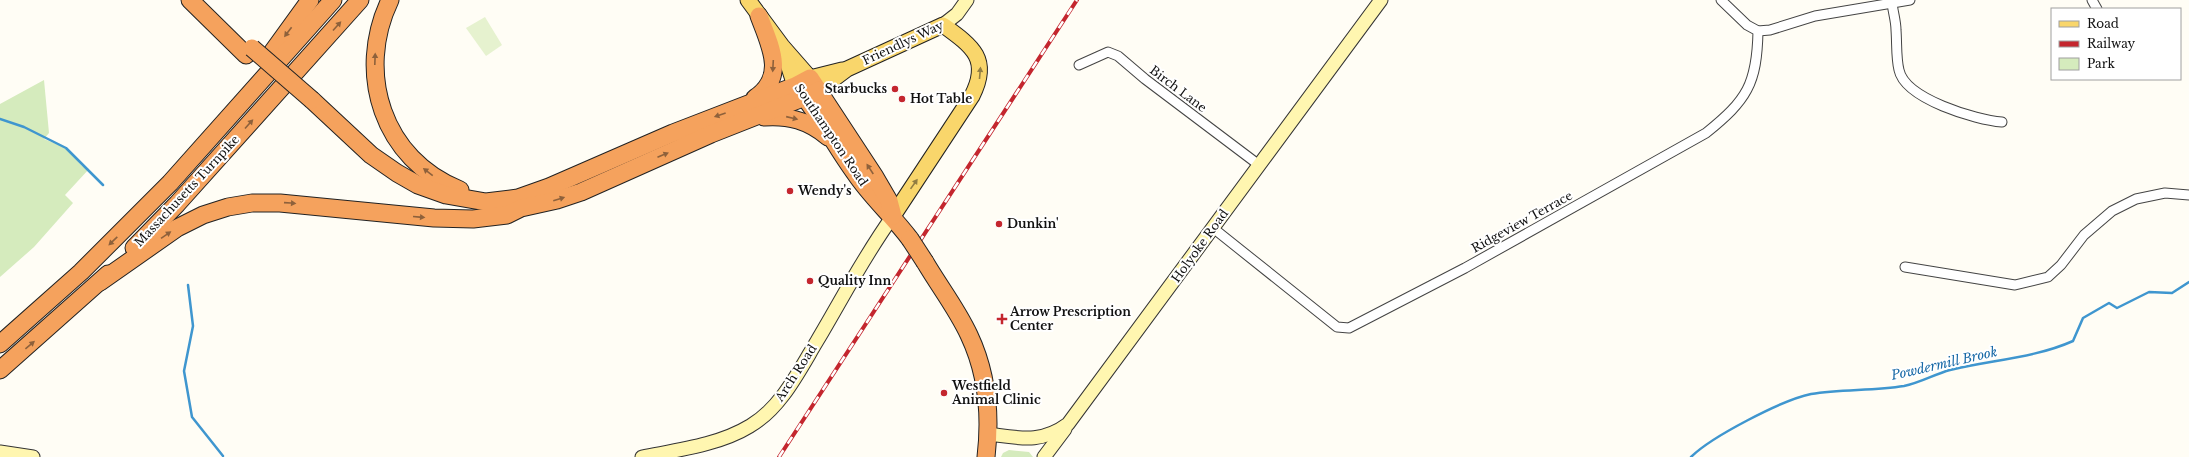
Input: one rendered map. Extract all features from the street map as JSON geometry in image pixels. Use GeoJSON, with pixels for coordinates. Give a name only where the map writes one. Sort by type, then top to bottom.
{"type":"FeatureCollection","features":[{"type":"Feature","properties":{"kind":"highway"},"geometry":{"type":"LineString","coordinates":[[190,0],[308,104],[371,155],[412,182],[435,192],[467,200],[519,203],[557,200],[581,192],[740,122],[807,88]]}},
{"type":"Feature","properties":{"kind":"highway"},"geometry":{"type":"LineString","coordinates":[[201,0],[249,52]]}},
{"type":"Feature","properties":{"kind":"highway"},"geometry":{"type":"LineString","coordinates":[[170,183],[287,33],[310,0]]}},
{"type":"Feature","properties":{"kind":"highway","name":"Massachusetts Turnpike"},"geometry":{"type":"LineString","coordinates":[[0,344],[77,276],[170,183],[333,0]]}},
{"type":"Feature","properties":{"kind":"highway","name":"Massachusetts Turnpike"},"geometry":{"type":"LineString","coordinates":[[0,370],[100,282],[177,204],[360,0]]}},
{"type":"Feature","properties":{"kind":"highway"},"geometry":{"type":"LineString","coordinates":[[390,0],[383,16],[376,41],[375,77],[384,114],[400,144],[417,163],[444,183],[474,194],[519,203]]}},
{"type":"Feature","properties":{"kind":"highway"},"geometry":{"type":"LineString","coordinates":[[746,105],[767,90],[772,76],[772,51],[759,16]]}},
{"type":"Feature","properties":{"kind":"highway"},"geometry":{"type":"LineString","coordinates":[[100,282],[186,223],[212,212],[244,204],[293,203],[411,217],[454,219],[507,215],[519,203],[673,133],[746,105],[807,88]]}},
{"type":"Feature","properties":{"kind":"highway","name":"Southampton Road"},"geometry":{"type":"LineString","coordinates":[[807,88],[883,190],[889,202],[893,216]]}},
{"type":"Feature","properties":{"kind":"highway","name":"Southampton Road"},"geometry":{"type":"LineString","coordinates":[[807,88],[837,145],[855,174],[893,216],[910,239],[969,335],[984,379],[988,410],[986,457]]}},
{"type":"Feature","properties":{"kind":"highway"},"geometry":{"type":"LineString","coordinates":[[740,122],[776,116],[791,118],[814,127],[837,145]]}},
{"type":"Feature","properties":{"kind":"main road","name":"Southampton Road"},"geometry":{"type":"LineString","coordinates":[[748,0],[782,46],[807,88]]}},
{"type":"Feature","properties":{"kind":"main road","name":"Friendlys Way"},"geometry":{"type":"LineString","coordinates":[[807,88],[943,25]]}},
{"type":"Feature","properties":{"kind":"main road"},"geometry":{"type":"LineString","coordinates":[[893,216],[966,107],[979,81],[980,63],[961,38],[943,25]]}},
{"type":"Feature","properties":{"kind":"street","name":"Friendlys Way"},"geometry":{"type":"LineString","coordinates":[[943,25],[957,14],[967,0]]}},
{"type":"Feature","properties":{"kind":"street","name":"Holyoke Road"},"geometry":{"type":"LineString","coordinates":[[988,434],[1035,439],[1056,433],[1068,424],[1381,0]]}},
{"type":"Feature","properties":{"kind":"street"},"geometry":{"type":"LineString","coordinates":[[1721,0],[1743,21],[1758,31],[1770,30],[1815,16],[1910,0]]}},
{"type":"Feature","properties":{"kind":"street"},"geometry":{"type":"LineString","coordinates":[[1892,3],[1896,29],[1899,70],[1908,87],[1917,94],[1949,108],[2002,122]]}},
{"type":"Feature","properties":{"kind":"street","name":"Ridgeview Terrace"},"geometry":{"type":"LineString","coordinates":[[1213,228],[1337,327],[1349,328],[1472,264],[1706,132],[1733,109],[1748,89],[1758,60],[1758,31]]}},
{"type":"Feature","properties":{"kind":"street","name":"Birch Lane"},"geometry":{"type":"LineString","coordinates":[[1079,65],[1108,52],[1118,56],[1145,79],[1259,165]]}},
{"type":"Feature","properties":{"kind":"street"},"geometry":{"type":"LineString","coordinates":[[1904,267],[2015,285],[2048,277],[2061,265],[2084,235],[2112,211],[2136,199],[2165,193],[2189,195]]}},
{"type":"Feature","properties":{"kind":"street","name":"Arch Road"},"geometry":{"type":"LineString","coordinates":[[642,457],[728,436],[751,426],[764,416],[790,385],[863,262],[893,216]]}},
{"type":"Feature","properties":{"kind":"street"},"geometry":{"type":"LineString","coordinates":[[1044,457],[1068,424]]}},
{"type":"Feature","properties":{"kind":"street"},"geometry":{"type":"LineString","coordinates":[[0,452],[33,457]]}},
{"type":"Feature","properties":{"kind":"green space"},"geometry":{"type":"Polygon","coordinates":[[[485,17],[502,45],[486,56],[466,28],[485,17]]]}},
{"type":"Feature","properties":{"kind":"green space"},"geometry":{"type":"Polygon","coordinates":[[[44,80],[49,133],[44,139],[66,148],[82,166],[89,169],[65,195],[73,203],[34,247],[0,277],[0,104],[44,80]]]}},
{"type":"Feature","properties":{"kind":"green space"},"geometry":{"type":"Polygon","coordinates":[[[1009,450],[1029,452],[1033,457],[1001,457],[1003,453],[1009,450]]]}},
{"type":"Feature","properties":{"kind":"waterway"},"geometry":{"type":"LineString","coordinates":[[0,119],[24,127],[66,148],[103,185]]}},
{"type":"Feature","properties":{"kind":"waterway","name":"Powdermill Brook"},"geometry":{"type":"LineString","coordinates":[[1691,457],[1714,440],[1748,420],[1798,398],[1823,392],[1881,389],[1904,386],[1950,370],[2028,355],[2058,347],[2073,341],[2083,318],[2109,303],[2117,308],[2149,292],[2172,293],[2189,282]]}},
{"type":"Feature","properties":{"kind":"waterway"},"geometry":{"type":"LineString","coordinates":[[188,285],[193,326],[184,371],[192,417],[223,456]]}},
{"type":"Feature","properties":{"kind":"railway"},"geometry":{"type":"LineString","coordinates":[[779,457],[1077,0]]}},
{"type":"Feature","properties":{"kind":"place","name":"Starbucks"},"geometry":{"type":"Point","coordinates":[895,89]}},
{"type":"Feature","properties":{"kind":"place","name":"Hot Table"},"geometry":{"type":"Point","coordinates":[902,99]}},
{"type":"Feature","properties":{"kind":"place","name":"Wendy's"},"geometry":{"type":"Point","coordinates":[790,191]}},
{"type":"Feature","properties":{"kind":"place","name":"Dunkin'"},"geometry":{"type":"Point","coordinates":[999,224]}},
{"type":"Feature","properties":{"kind":"place","name":"Quality Inn"},"geometry":{"type":"Point","coordinates":[810,281]}},
{"type":"Feature","properties":{"kind":"place","name":"Arrow Prescription Center"},"geometry":{"type":"Point","coordinates":[1002,319]}},
{"type":"Feature","properties":{"kind":"place","name":"Westfield Animal Clinic"},"geometry":{"type":"Point","coordinates":[944,393]}}]}
